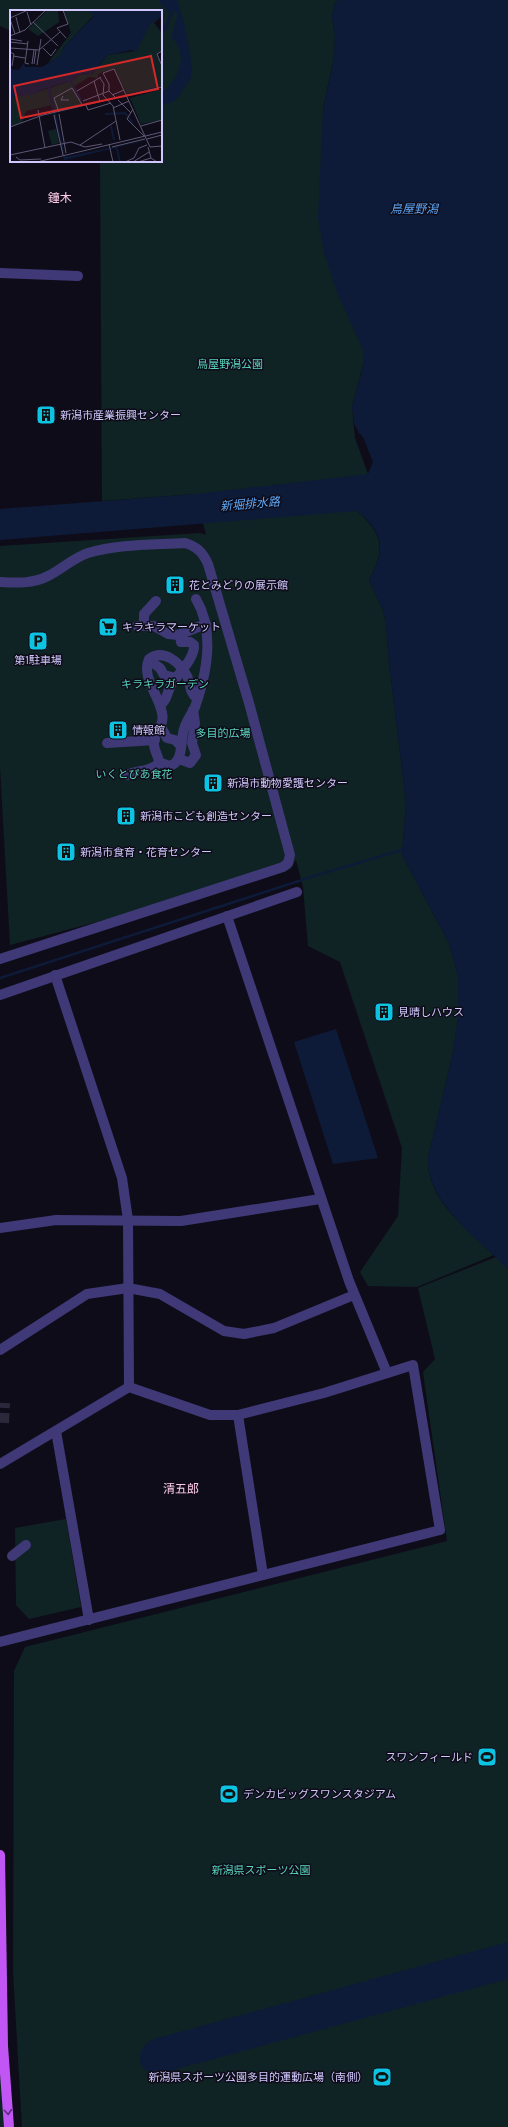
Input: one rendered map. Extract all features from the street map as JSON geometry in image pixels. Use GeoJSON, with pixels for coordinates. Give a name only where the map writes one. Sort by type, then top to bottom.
{"type":"FeatureCollection","features":[{"type":"Feature","properties":{"kind":"main road"},"geometry":{"type":"LineString","coordinates":[[0,1855],[3,2046],[9,2127]]}},
{"type":"Feature","properties":{"kind":"street"},"geometry":{"type":"LineString","coordinates":[[0,273],[78,276]]}},
{"type":"Feature","properties":{"kind":"street"},"geometry":{"type":"LineString","coordinates":[[0,582],[24,582],[47,577],[79,557],[98,551],[185,544],[198,548],[204,554],[208,564],[251,710],[290,856],[288,863],[283,867],[0,959]]}},
{"type":"Feature","properties":{"kind":"street"},"geometry":{"type":"LineString","coordinates":[[159,762],[169,766],[175,764],[179,759],[184,727],[193,710],[197,698],[208,652],[204,614],[196,599]]}},
{"type":"Feature","properties":{"kind":"street"},"geometry":{"type":"LineString","coordinates":[[156,601],[144,614],[140,626],[154,626],[168,634],[180,635],[206,624]]}},
{"type":"Feature","properties":{"kind":"street"},"geometry":{"type":"LineString","coordinates":[[160,705],[167,698],[171,686],[180,674],[194,647],[189,641],[181,642],[180,635]]}},
{"type":"Feature","properties":{"kind":"street"},"geometry":{"type":"LineString","coordinates":[[159,762],[155,748],[155,740],[161,727],[163,714],[148,677],[147,667],[149,660],[160,655],[168,656],[180,674],[189,682],[192,695],[197,698]]}},
{"type":"Feature","properties":{"kind":"street"},"geometry":{"type":"LineString","coordinates":[[149,660],[160,668],[164,675],[180,674]]}},
{"type":"Feature","properties":{"kind":"street"},"geometry":{"type":"LineString","coordinates":[[179,759],[190,763],[196,755],[192,743],[195,723],[193,710]]}},
{"type":"Feature","properties":{"kind":"street"},"geometry":{"type":"LineString","coordinates":[[161,727],[167,738],[175,740],[181,746]]}},
{"type":"Feature","properties":{"kind":"street"},"geometry":{"type":"LineString","coordinates":[[107,743],[155,740]]}},
{"type":"Feature","properties":{"kind":"street"},"geometry":{"type":"LineString","coordinates":[[127,776],[136,771],[153,768],[159,762]]}},
{"type":"Feature","properties":{"kind":"street"},"geometry":{"type":"LineString","coordinates":[[0,996],[297,892]]}},
{"type":"Feature","properties":{"kind":"street"},"geometry":{"type":"LineString","coordinates":[[227,916],[320,1199],[354,1295],[387,1373]]}},
{"type":"Feature","properties":{"kind":"street"},"geometry":{"type":"LineString","coordinates":[[55,976],[122,1178],[128,1220],[129,1388]]}},
{"type":"Feature","properties":{"kind":"street"},"geometry":{"type":"LineString","coordinates":[[0,1228],[56,1220],[181,1221],[320,1199]]}},
{"type":"Feature","properties":{"kind":"street"},"geometry":{"type":"LineString","coordinates":[[0,1350],[88,1294],[128,1288],[160,1294],[224,1331],[244,1334],[274,1328],[354,1295]]}},
{"type":"Feature","properties":{"kind":"street"},"geometry":{"type":"LineString","coordinates":[[0,1464],[129,1388],[210,1415],[238,1415],[324,1393],[413,1365],[440,1530],[0,1642]]}},
{"type":"Feature","properties":{"kind":"street"},"geometry":{"type":"LineString","coordinates":[[238,1415],[264,1575]]}},
{"type":"Feature","properties":{"kind":"street"},"geometry":{"type":"LineString","coordinates":[[56,1431],[89,1620]]}},
{"type":"Feature","properties":{"kind":"street"},"geometry":{"type":"LineString","coordinates":[[12,1556],[26,1545]]}},
{"type":"Feature","properties":{"kind":"green space","name":"鳥屋野潟公園"},"geometry":{"type":"Polygon","coordinates":[[[0,0],[338,0],[335,3],[332,17],[335,36],[334,57],[323,109],[358,334],[363,350],[363,365],[352,407],[355,438],[368,474],[357,511],[372,527],[379,542],[380,551],[378,560],[369,580],[383,610],[386,623],[389,662],[406,803],[402,855],[449,943],[458,976],[458,1020],[452,1057],[428,1158],[429,1173],[441,1200],[450,1212],[494,1255],[417,1287],[368,1286],[360,1272],[398,1216],[402,1148],[340,962],[308,946],[303,887],[296,860],[291,869],[280,873],[10,945],[0,767],[0,546],[200,533],[206,535],[196,494],[102,501],[100,162],[162,162],[162,10],[10,10],[10,31],[0,26],[0,0]]]}},
{"type":"Feature","properties":{"kind":"green space","name":"新潟県スポーツ公園"},"geometry":{"type":"Polygon","coordinates":[[[496,1257],[508,1269],[508,2127],[22,2127],[13,1972],[14,1671],[25,1647],[447,1541],[423,1372],[435,1359],[418,1288],[496,1257]]]}},
{"type":"Feature","properties":{"kind":"green space"},"geometry":{"type":"Polygon","coordinates":[[[66,1519],[81,1607],[29,1619],[16,1605],[15,1528],[66,1519]]]}},
{"type":"Feature","properties":{"kind":"green space"},"geometry":{"type":"Polygon","coordinates":[[[0,2063],[5,2127],[0,2127],[0,2063]]]}},
{"type":"Feature","properties":{"kind":"water"},"geometry":{"type":"Polygon","coordinates":[[[160,0],[177,0],[187,38],[192,70],[191,77],[180,96],[173,102],[167,104],[162,104],[162,92],[173,81],[180,67],[181,59],[177,44],[171,37],[178,14],[174,11],[167,29],[162,35],[162,26],[165,25],[170,13],[159,2],[160,0]]]}},
{"type":"Feature","properties":{"kind":"water","name":"鳥屋野潟"},"geometry":{"type":"Polygon","coordinates":[[[338,0],[508,0],[508,1269],[456,1219],[436,1190],[430,1174],[428,1158],[452,1057],[458,1020],[458,976],[449,943],[402,855],[406,803],[389,662],[386,623],[383,610],[369,580],[378,560],[380,551],[380,542],[373,527],[357,511],[0,540],[0,509],[196,494],[368,474],[373,462],[363,437],[359,433],[354,423],[352,407],[363,366],[363,350],[337,292],[324,253],[318,218],[323,110],[334,57],[335,36],[332,17],[335,3],[338,0]]]}},
{"type":"Feature","properties":{"kind":"water"},"geometry":{"type":"Polygon","coordinates":[[[336,1029],[378,1158],[333,1164],[294,1042],[336,1029]]]}},
{"type":"Feature","properties":{"kind":"water"},"geometry":{"type":"Polygon","coordinates":[[[508,1942],[508,1979],[162,2073],[147,2071],[142,2067],[140,2061],[142,2049],[147,2043],[154,2039],[508,1942]]]}},
{"type":"Feature","properties":{"kind":"waterway"},"geometry":{"type":"LineString","coordinates":[[0,978],[311,877],[405,849]]}},
{"type":"Feature","properties":{"kind":"tunnel"},"geometry":{"type":"LineString","coordinates":[[4,1423],[5,1403]]}},
{"type":"Feature","properties":{"kind":"place","name":"新潟市産業振興センター"},"geometry":{"type":"Point","coordinates":[46,415]}},
{"type":"Feature","properties":{"kind":"place","name":"花とみどりの展示館"},"geometry":{"type":"Point","coordinates":[175,585]}},
{"type":"Feature","properties":{"kind":"place","name":"キラキラマーケット"},"geometry":{"type":"Point","coordinates":[108,627]}},
{"type":"Feature","properties":{"kind":"place","name":"第1駐車場"},"geometry":{"type":"Point","coordinates":[38,641]}},
{"type":"Feature","properties":{"kind":"place","name":"情報館"},"geometry":{"type":"Point","coordinates":[118,730]}},
{"type":"Feature","properties":{"kind":"place","name":"新潟市動物愛護センター"},"geometry":{"type":"Point","coordinates":[213,783]}},
{"type":"Feature","properties":{"kind":"place","name":"新潟市こども創造センター"},"geometry":{"type":"Point","coordinates":[126,816]}},
{"type":"Feature","properties":{"kind":"place","name":"新潟市食育・花育センター"},"geometry":{"type":"Point","coordinates":[66,852]}},
{"type":"Feature","properties":{"kind":"place","name":"見晴しハウス"},"geometry":{"type":"Point","coordinates":[384,1012]}},
{"type":"Feature","properties":{"kind":"place","name":"スワンフィールド"},"geometry":{"type":"Point","coordinates":[487,1757]}},
{"type":"Feature","properties":{"kind":"place","name":"デンカビッグスワンスタジアム"},"geometry":{"type":"Point","coordinates":[229,1794]}},
{"type":"Feature","properties":{"kind":"place","name":"新潟県スポーツ公園多目的運動広場（南側）"},"geometry":{"type":"Point","coordinates":[382,2077]}},
{"type":"Feature","properties":{"kind":"district","name":"鐘木"},"geometry":{"type":"Point","coordinates":[60,198]}},
{"type":"Feature","properties":{"kind":"district","name":"清五郎"},"geometry":{"type":"Point","coordinates":[181,1489]}},
{"type":"Feature","properties":{"kind":"water label","name":"新堀排水路"},"geometry":{"type":"Point","coordinates":[250,504]}},
{"type":"Feature","properties":{"kind":"park label","name":"キラキラガーデン"},"geometry":{"type":"Point","coordinates":[165,684]}},
{"type":"Feature","properties":{"kind":"park label","name":"多目的広場"},"geometry":{"type":"Point","coordinates":[223,733]}},
{"type":"Feature","properties":{"kind":"park label","name":"いくとぴあ食花"},"geometry":{"type":"Point","coordinates":[134,774]}}]}
